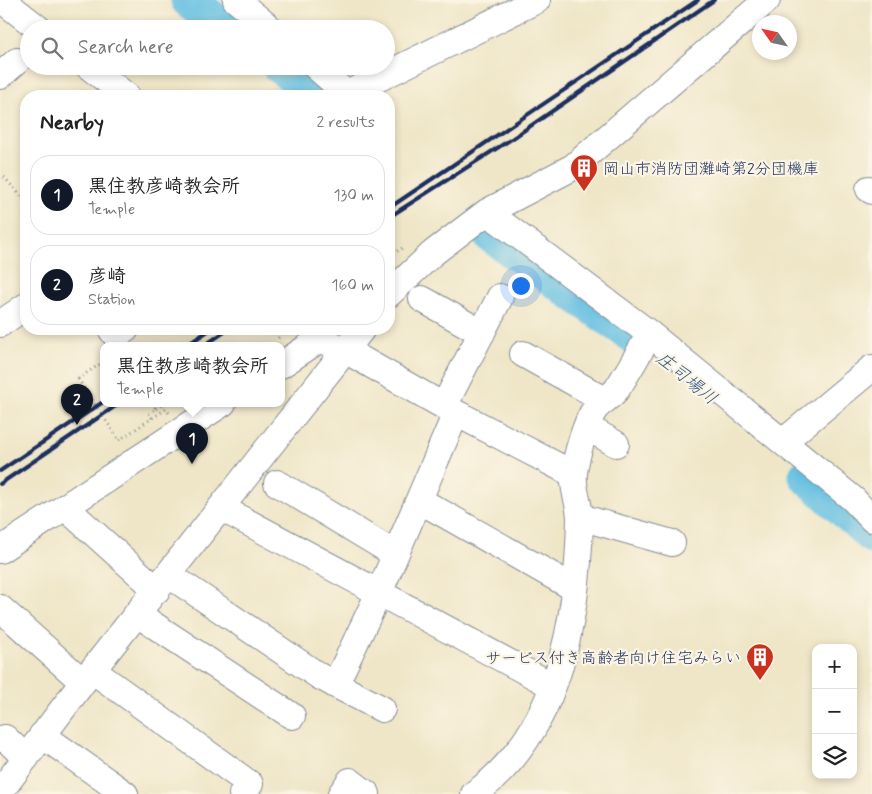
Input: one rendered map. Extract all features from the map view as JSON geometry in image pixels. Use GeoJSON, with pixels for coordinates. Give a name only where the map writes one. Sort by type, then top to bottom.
{"type":"FeatureCollection","features":[{"type":"Feature","properties":{"kind":"street"},"geometry":{"type":"LineString","coordinates":[[2,0],[28,20]]}},
{"type":"Feature","properties":{"kind":"street"},"geometry":{"type":"LineString","coordinates":[[236,0],[260,20]]}},
{"type":"Feature","properties":{"kind":"street"},"geometry":{"type":"LineString","coordinates":[[395,70],[537,0]]}},
{"type":"Feature","properties":{"kind":"street"},"geometry":{"type":"LineString","coordinates":[[395,288],[433,253],[487,212],[573,166],[767,0]]}},
{"type":"Feature","properties":{"kind":"street"},"geometry":{"type":"LineString","coordinates":[[99,75],[118,90]]}},
{"type":"Feature","properties":{"kind":"street"},"geometry":{"type":"LineString","coordinates":[[324,75],[340,90]]}},
{"type":"Feature","properties":{"kind":"street"},"geometry":{"type":"LineString","coordinates":[[355,90],[385,75]]}},
{"type":"Feature","properties":{"kind":"street"},"geometry":{"type":"LineString","coordinates":[[487,212],[650,334],[784,441],[853,499],[872,520]]}},
{"type":"Feature","properties":{"kind":"street"},"geometry":{"type":"LineString","coordinates":[[335,685],[379,592],[419,500],[450,410],[482,333],[500,297]]}},
{"type":"Feature","properties":{"kind":"street"},"geometry":{"type":"LineString","coordinates":[[422,299],[482,333]]}},
{"type":"Feature","properties":{"kind":"street"},"geometry":{"type":"LineString","coordinates":[[0,324],[20,310]]}},
{"type":"Feature","properties":{"kind":"street"},"geometry":{"type":"LineString","coordinates":[[484,791],[526,742],[548,700],[565,653],[574,588],[580,517],[573,474],[587,426],[595,410],[616,390],[650,334]]}},
{"type":"Feature","properties":{"kind":"street"},"geometry":{"type":"LineString","coordinates":[[0,792],[88,676],[357,335]]}},
{"type":"Feature","properties":{"kind":"street"},"geometry":{"type":"LineString","coordinates":[[285,362],[320,339],[345,350],[450,410],[573,474]]}},
{"type":"Feature","properties":{"kind":"street"},"geometry":{"type":"LineString","coordinates":[[523,354],[605,400]]}},
{"type":"Feature","properties":{"kind":"street"},"geometry":{"type":"LineString","coordinates":[[784,441],[872,368]]}},
{"type":"Feature","properties":{"kind":"street"},"geometry":{"type":"LineString","coordinates":[[0,550],[217,407]]}},
{"type":"Feature","properties":{"kind":"street"},"geometry":{"type":"LineString","coordinates":[[587,426],[616,444]]}},
{"type":"Feature","properties":{"kind":"street"},"geometry":{"type":"LineString","coordinates":[[277,483],[395,554]]}},
{"type":"Feature","properties":{"kind":"street"},"geometry":{"type":"LineString","coordinates":[[419,500],[574,588]]}},
{"type":"Feature","properties":{"kind":"street"},"geometry":{"type":"LineString","coordinates":[[65,507],[163,582],[319,676],[382,709]]}},
{"type":"Feature","properties":{"kind":"street"},"geometry":{"type":"LineString","coordinates":[[221,508],[553,686]]}},
{"type":"Feature","properties":{"kind":"street"},"geometry":{"type":"LineString","coordinates":[[580,517],[672,543]]}},
{"type":"Feature","properties":{"kind":"street"},"geometry":{"type":"LineString","coordinates":[[0,608],[88,676],[250,784],[242,794]]}},
{"type":"Feature","properties":{"kind":"street"},"geometry":{"type":"LineString","coordinates":[[137,614],[292,716]]}},
{"type":"Feature","properties":{"kind":"street"},"geometry":{"type":"LineString","coordinates":[[42,735],[125,794]]}},
{"type":"Feature","properties":{"kind":"street"},"geometry":{"type":"LineString","coordinates":[[0,738],[5,738],[26,758]]}},
{"type":"Feature","properties":{"kind":"street"},"geometry":{"type":"LineString","coordinates":[[341,794],[350,781],[367,794]]}},
{"type":"Feature","properties":{"kind":"path"},"geometry":{"type":"LineString","coordinates":[[4,177],[20,195]]}},
{"type":"Feature","properties":{"kind":"path"},"geometry":{"type":"LineString","coordinates":[[100,364],[78,380],[119,440],[166,409]]}},
{"type":"Feature","properties":{"kind":"path"},"geometry":{"type":"LineString","coordinates":[[152,418],[149,414],[159,407]]}},
{"type":"Feature","properties":{"kind":"waterway","name":"庄司場川"},"geometry":{"type":"LineString","coordinates":[[188,0],[216,20]]}},
{"type":"Feature","properties":{"kind":"waterway","name":"庄司場川"},"geometry":{"type":"LineString","coordinates":[[291,75],[311,90]]}},
{"type":"Feature","properties":{"kind":"waterway","name":"庄司場川"},"geometry":{"type":"LineString","coordinates":[[490,235],[636,338]]}},
{"type":"Feature","properties":{"kind":"waterway","name":"庄司場川"},"geometry":{"type":"LineString","coordinates":[[806,476],[872,536]]}},
{"type":"Feature","properties":{"kind":"railway"},"geometry":{"type":"LineString","coordinates":[[395,204],[698,0]]}},
{"type":"Feature","properties":{"kind":"railway"},"geometry":{"type":"LineString","coordinates":[[395,213],[513,138],[714,0]]}},
{"type":"Feature","properties":{"kind":"railway"},"geometry":{"type":"LineString","coordinates":[[192,342],[202,335]]}},
{"type":"Feature","properties":{"kind":"railway"},"geometry":{"type":"LineString","coordinates":[[210,342],[220,335]]}},
{"type":"Feature","properties":{"kind":"railway"},"geometry":{"type":"LineString","coordinates":[[0,471],[100,404]]}},
{"type":"Feature","properties":{"kind":"railway"},"geometry":{"type":"LineString","coordinates":[[0,484],[114,407]]}},
{"type":"Feature","properties":{"kind":"place","name":"岡山市消防団灘崎第2分団機庫"},"geometry":{"type":"Point","coordinates":[584,192]}},
{"type":"Feature","properties":{"kind":"place","name":"彦崎"},"geometry":{"type":"Point","coordinates":[77,425]}},
{"type":"Feature","properties":{"kind":"place","name":"黒住教彦崎教会所"},"geometry":{"type":"Point","coordinates":[192,464]}},
{"type":"Feature","properties":{"kind":"place","name":"サービス付き高齢者向け住宅みらい"},"geometry":{"type":"Point","coordinates":[760,681]}}]}
